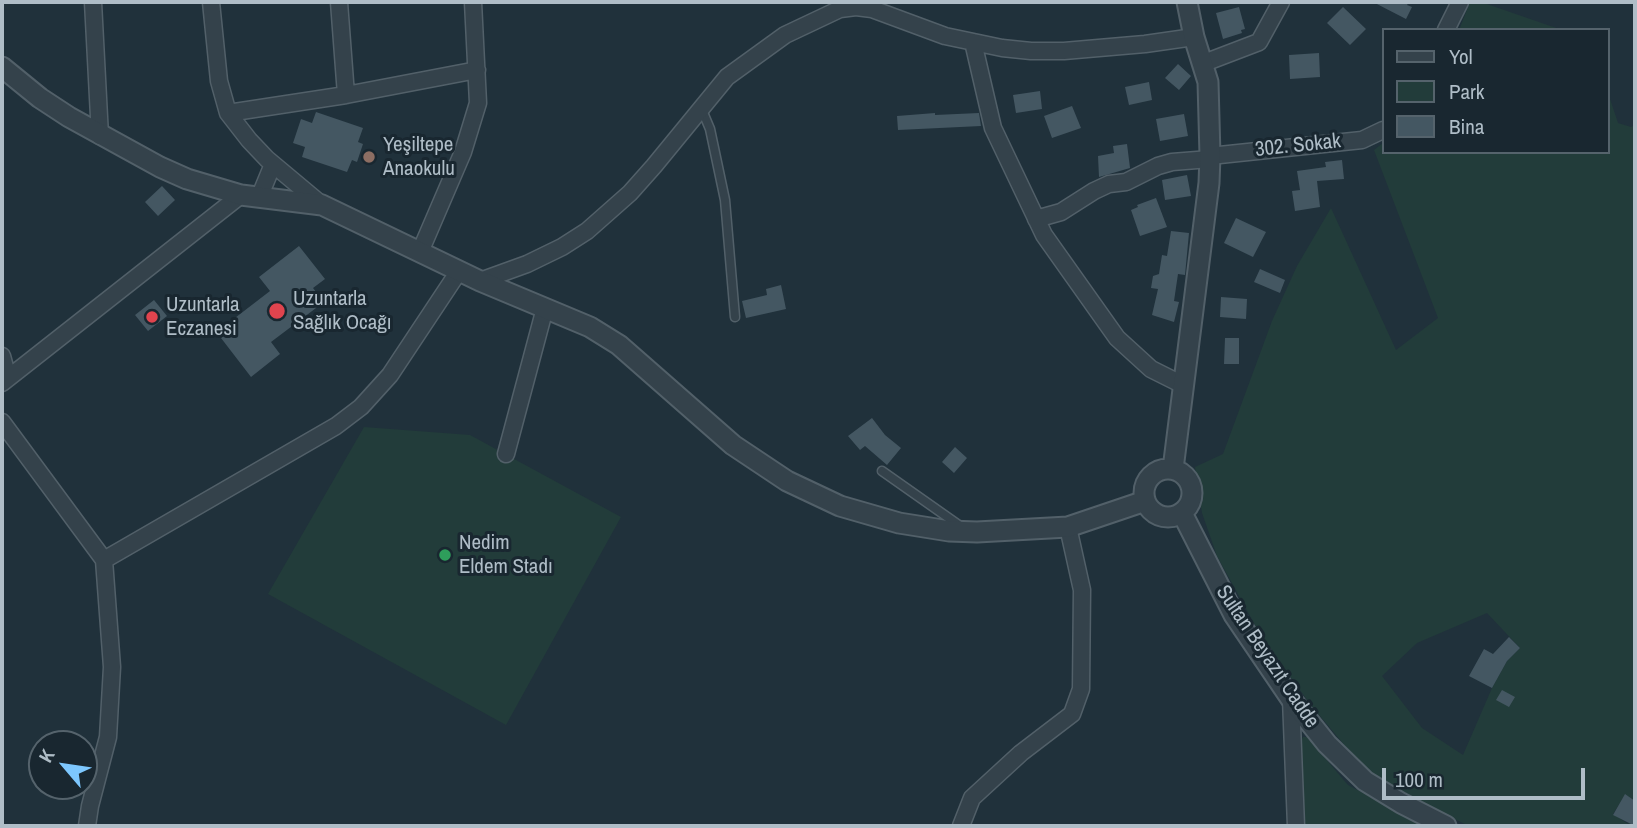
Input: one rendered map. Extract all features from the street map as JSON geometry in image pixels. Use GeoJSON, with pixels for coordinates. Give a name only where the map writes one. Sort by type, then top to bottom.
{"type":"FeatureCollection","features":[{"type":"Feature","properties":{"kind":"street"},"geometry":{"type":"LineString","coordinates":[[93,2],[100,136]]}},
{"type":"Feature","properties":{"kind":"street"},"geometry":{"type":"LineString","coordinates":[[211,2],[219,81],[228,113],[249,140],[322,205],[480,281],[608,337],[733,445],[814,495],[849,509],[899,523],[969,532],[1068,527],[1145,501]]}},
{"type":"Feature","properties":{"kind":"street"},"geometry":{"type":"LineString","coordinates":[[339,2],[346,95]]}},
{"type":"Feature","properties":{"kind":"street"},"geometry":{"type":"LineString","coordinates":[[420,251],[470,134],[478,103],[473,2]]}},
{"type":"Feature","properties":{"kind":"street"},"geometry":{"type":"LineString","coordinates":[[1173,469],[1210,157],[1209,101],[1203,63],[1194,37],[1187,2]]}},
{"type":"Feature","properties":{"kind":"street"},"geometry":{"type":"LineString","coordinates":[[1203,63],[1259,42],[1282,2]]}},
{"type":"Feature","properties":{"kind":"street"},"geometry":{"type":"LineString","coordinates":[[1447,28],[1458,3]]}},
{"type":"Feature","properties":{"kind":"street"},"geometry":{"type":"LineString","coordinates":[[480,281],[527,264],[587,231],[638,184],[727,76],[785,35],[840,9],[872,9],[923,30],[1002,48],[1064,51],[1194,37]]}},
{"type":"Feature","properties":{"kind":"street"},"geometry":{"type":"LineString","coordinates":[[973,42],[993,128],[1044,235],[1117,338],[1151,369],[1183,385]]}},
{"type":"Feature","properties":{"kind":"street"},"geometry":{"type":"LineString","coordinates":[[2,67],[40,98],[100,136],[187,179],[250,197],[322,205]]}},
{"type":"Feature","properties":{"kind":"street"},"geometry":{"type":"LineString","coordinates":[[228,113],[346,95],[477,70]]}},
{"type":"Feature","properties":{"kind":"street","name":"302. Sokak"},"geometry":{"type":"LineString","coordinates":[[1036,219],[1061,212],[1109,184],[1126,181],[1172,162],[1362,140],[1382,130]]}},
{"type":"Feature","properties":{"kind":"street"},"geometry":{"type":"LineString","coordinates":[[2,356],[5,380],[250,197],[274,164]]}},
{"type":"Feature","properties":{"kind":"street"},"geometry":{"type":"LineString","coordinates":[[104,560],[336,426],[361,407],[390,375],[459,271]]}},
{"type":"Feature","properties":{"kind":"street"},"geometry":{"type":"LineString","coordinates":[[506,454],[545,308]]}},
{"type":"Feature","properties":{"kind":"street"},"geometry":{"type":"LineString","coordinates":[[2,422],[104,560],[113,667],[108,737],[87,826]]}},
{"type":"Feature","properties":{"kind":"street"},"geometry":{"type":"LineString","coordinates":[[1163,469],[1173,469],[1185,477],[1192,491],[1188,507],[1182,513],[1168,518],[1161,517],[1154,513],[1145,501],[1143,493],[1149,477],[1163,469]]}},
{"type":"Feature","properties":{"kind":"street","name":"Sultan Beyazıt Cadde"},"geometry":{"type":"LineString","coordinates":[[1182,513],[1234,615],[1291,699],[1327,744],[1365,781],[1446,826]]}},
{"type":"Feature","properties":{"kind":"street"},"geometry":{"type":"LineString","coordinates":[[961,826],[972,798],[1021,753],[1072,714],[1082,689],[1082,590],[1068,527]]}},
{"type":"Feature","properties":{"kind":"street"},"geometry":{"type":"LineString","coordinates":[[1291,699],[1296,826]]}},
{"type":"Feature","properties":{"kind":"lane"},"geometry":{"type":"LineString","coordinates":[[701,108],[709,128],[725,200],[735,317]]}},
{"type":"Feature","properties":{"kind":"lane"},"geometry":{"type":"LineString","coordinates":[[883,471],[969,532]]}},
{"type":"Feature","properties":{"kind":"green space"},"geometry":{"type":"Polygon","coordinates":[[[1470,2],[1481,2],[1556,28],[1460,28],[1470,2]]]}},
{"type":"Feature","properties":{"kind":"green space"},"geometry":{"type":"Polygon","coordinates":[[[1609,96],[1618,123],[1631,127],[1635,124],[1635,801],[1625,795],[1613,814],[1628,824],[1635,813],[1632,826],[1469,826],[1375,775],[1351,753],[1310,704],[1261,636],[1217,556],[1202,513],[1195,467],[1223,454],[1272,321],[1297,266],[1331,208],[1396,350],[1438,318],[1374,150],[1382,144],[1382,154],[1609,154],[1609,96]],[[1487,613],[1417,643],[1382,676],[1422,728],[1463,755],[1492,688],[1507,661],[1520,648],[1487,613]]]}},
{"type":"Feature","properties":{"kind":"green space","name":"Nedim Eldem Stadı"},"geometry":{"type":"Polygon","coordinates":[[[364,427],[470,435],[621,517],[506,725],[268,594],[364,427]]]}},
{"type":"Feature","properties":{"kind":"green space"},"geometry":{"type":"Polygon","coordinates":[[[1307,737],[1348,785],[1425,826],[1303,826],[1300,741],[1307,737]]]}},
{"type":"Feature","properties":{"kind":"building"},"geometry":{"type":"Polygon","coordinates":[[[1373,2],[1409,2],[1407,5],[1412,7],[1406,19],[1373,2]]]}},
{"type":"Feature","properties":{"kind":"building"},"geometry":{"type":"Polygon","coordinates":[[[1239,7],[1245,29],[1241,30],[1242,33],[1223,39],[1216,13],[1239,7]]]}},
{"type":"Feature","properties":{"kind":"building"},"geometry":{"type":"Polygon","coordinates":[[[1343,7],[1366,29],[1350,45],[1327,23],[1343,7]]]}},
{"type":"Feature","properties":{"kind":"building"},"geometry":{"type":"Polygon","coordinates":[[[1319,53],[1320,77],[1290,79],[1289,55],[1319,53]]]}},
{"type":"Feature","properties":{"kind":"building"},"geometry":{"type":"Polygon","coordinates":[[[1178,64],[1191,76],[1179,90],[1165,78],[1178,64]]]}},
{"type":"Feature","properties":{"kind":"building"},"geometry":{"type":"Polygon","coordinates":[[[1149,82],[1152,100],[1129,105],[1125,87],[1149,82]]]}},
{"type":"Feature","properties":{"kind":"building"},"geometry":{"type":"Polygon","coordinates":[[[1040,91],[1042,109],[1016,113],[1013,95],[1040,91]]]}},
{"type":"Feature","properties":{"kind":"building"},"geometry":{"type":"Polygon","coordinates":[[[1072,106],[1081,128],[1052,138],[1044,116],[1072,106]]]}},
{"type":"Feature","properties":{"kind":"building"},"geometry":{"type":"Polygon","coordinates":[[[316,112],[363,128],[358,142],[363,144],[357,162],[352,160],[347,172],[302,157],[305,147],[293,143],[301,119],[312,123],[316,112]]]}},
{"type":"Feature","properties":{"kind":"building"},"geometry":{"type":"Polygon","coordinates":[[[979,113],[981,126],[898,130],[897,116],[979,113]]]}},
{"type":"Feature","properties":{"kind":"building"},"geometry":{"type":"Polygon","coordinates":[[[1184,114],[1188,136],[1160,141],[1156,119],[1184,114]]]}},
{"type":"Feature","properties":{"kind":"building"},"geometry":{"type":"Polygon","coordinates":[[[1127,144],[1130,168],[1099,177],[1098,156],[1114,153],[1113,146],[1127,144]]]}},
{"type":"Feature","properties":{"kind":"building"},"geometry":{"type":"Polygon","coordinates":[[[1342,160],[1344,179],[1317,181],[1320,207],[1295,211],[1292,191],[1300,190],[1297,171],[1326,167],[1325,162],[1342,160]]]}},
{"type":"Feature","properties":{"kind":"building"},"geometry":{"type":"Polygon","coordinates":[[[1187,175],[1191,196],[1165,200],[1162,180],[1187,175]]]}},
{"type":"Feature","properties":{"kind":"building"},"geometry":{"type":"Polygon","coordinates":[[[162,186],[175,200],[158,216],[145,202],[162,186]]]}},
{"type":"Feature","properties":{"kind":"building"},"geometry":{"type":"Polygon","coordinates":[[[1156,198],[1167,227],[1140,236],[1131,210],[1156,198]]]}},
{"type":"Feature","properties":{"kind":"building"},"geometry":{"type":"Polygon","coordinates":[[[1236,218],[1266,232],[1253,257],[1224,243],[1236,218]]]}},
{"type":"Feature","properties":{"kind":"building"},"geometry":{"type":"Polygon","coordinates":[[[1171,231],[1189,233],[1185,275],[1178,274],[1174,301],[1179,302],[1174,322],[1152,315],[1158,289],[1151,288],[1153,276],[1159,274],[1162,255],[1167,256],[1171,231]]]}},
{"type":"Feature","properties":{"kind":"building","name":"Uzuntarla Sağlık Ocağı"},"geometry":{"type":"Polygon","coordinates":[[[299,246],[325,279],[313,288],[324,302],[271,342],[280,354],[251,377],[221,338],[236,327],[231,321],[270,291],[259,277],[299,246]]]}},
{"type":"Feature","properties":{"kind":"building"},"geometry":{"type":"Polygon","coordinates":[[[1260,269],[1285,280],[1280,293],[1254,282],[1260,269]]]}},
{"type":"Feature","properties":{"kind":"building"},"geometry":{"type":"Polygon","coordinates":[[[781,285],[786,309],[746,318],[742,301],[767,295],[766,289],[781,285]]]}},
{"type":"Feature","properties":{"kind":"building"},"geometry":{"type":"Polygon","coordinates":[[[1221,297],[1247,299],[1246,319],[1220,317],[1221,297]]]}},
{"type":"Feature","properties":{"kind":"building"},"geometry":{"type":"Polygon","coordinates":[[[154,300],[167,316],[148,331],[135,315],[154,300]]]}},
{"type":"Feature","properties":{"kind":"building"},"geometry":{"type":"Polygon","coordinates":[[[1225,338],[1239,338],[1239,364],[1224,364],[1225,338]]]}},
{"type":"Feature","properties":{"kind":"building"},"geometry":{"type":"Polygon","coordinates":[[[872,418],[885,435],[901,448],[887,465],[865,446],[860,450],[848,436],[872,418]]]}},
{"type":"Feature","properties":{"kind":"building"},"geometry":{"type":"Polygon","coordinates":[[[955,447],[967,458],[954,473],[942,462],[955,447]]]}},
{"type":"Feature","properties":{"kind":"building"},"geometry":{"type":"Polygon","coordinates":[[[1509,637],[1520,648],[1507,661],[1492,688],[1469,676],[1484,649],[1493,654],[1509,637]]]}},
{"type":"Feature","properties":{"kind":"building"},"geometry":{"type":"Polygon","coordinates":[[[1502,690],[1515,697],[1509,707],[1496,700],[1502,690]]]}},
{"type":"Feature","properties":{"kind":"building"},"geometry":{"type":"Polygon","coordinates":[[[1625,794],[1635,801],[1635,826],[1613,815],[1625,794]]]}},
{"type":"Feature","properties":{"kind":"place","name":"Yeşiltepe Anaokulu"},"geometry":{"type":"Point","coordinates":[369,157]}},
{"type":"Feature","properties":{"kind":"place","name":"Uzuntarla Sağlık Ocağı"},"geometry":{"type":"Point","coordinates":[277,311]}},
{"type":"Feature","properties":{"kind":"place","name":"Uzuntarla Eczanesi"},"geometry":{"type":"Point","coordinates":[152,317]}},
{"type":"Feature","properties":{"kind":"place","name":"Nedim Eldem Stadı"},"geometry":{"type":"Point","coordinates":[445,555]}}]}
